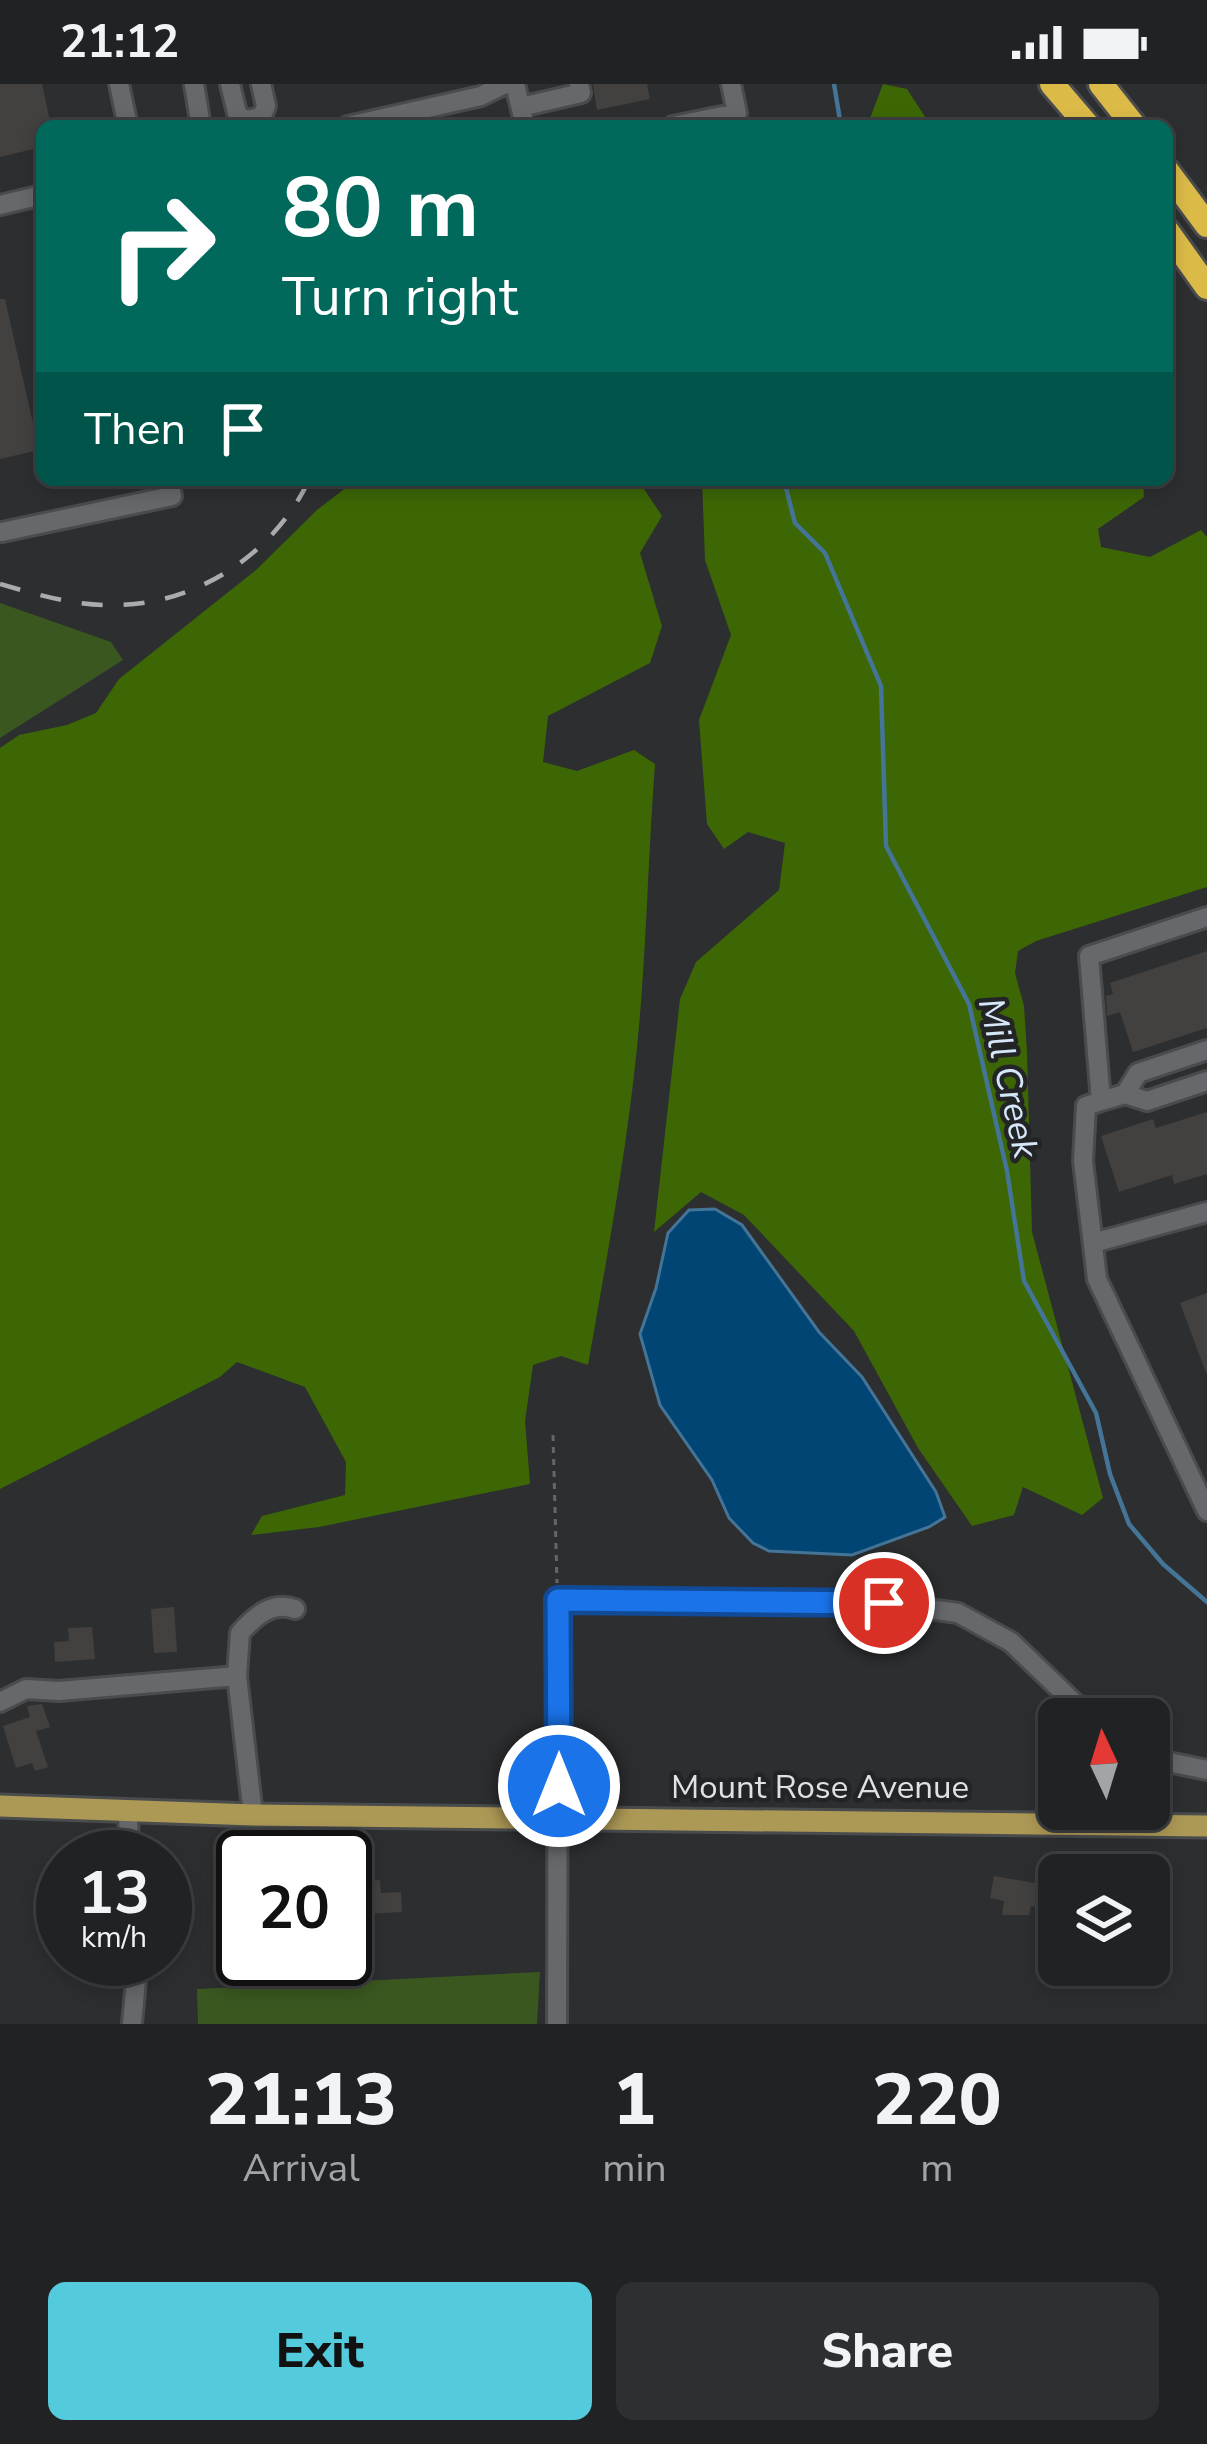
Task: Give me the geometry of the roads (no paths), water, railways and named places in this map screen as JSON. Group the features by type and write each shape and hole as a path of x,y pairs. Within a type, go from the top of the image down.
{"highway":[{"path":"1052,84 1083,120"},
{"path":"1101,84 1128,120"},
{"path":"1173,179 1207,225"},
{"path":"1173,239 1207,287"}],"main road":[{"name":"Mount Rose Avenue","path":"0,1806 559,1820 1207,1826"}],"street":[{"path":"118,84 127,120"},
{"path":"194,84 200,120"},
{"path":"230,84 237,113 244,120"},
{"path":"257,120 266,106 261,84"},
{"path":"375,120 481,96 505,84"},
{"path":"515,84 523,117 581,92 579,84"},
{"path":"700,120 737,112 731,84"},
{"path":"0,205 36,196"},
{"path":"2,532 172,496 170,486"},
{"path":"1101,1101 1089,956 1207,917"},
{"path":"1126,1094 1138,1073 1207,1050"},
{"path":"1207,1082 1147,1101 1126,1094 1086,1106 1083,1161 1097,1279 1207,1511"},
{"path":"1093,1243 1207,1212"},
{"path":"557,2024 558,1600 884,1603 958,1613 1011,1642 1068,1698"},
{"path":"253,1814 238,1676 240,1633 272,1608 295,1610"},
{"path":"0,1702 26,1689 59,1691 238,1676"},
{"path":"1170,1762 1207,1770"},
{"path":"128,1810 128,1830"},
{"path":"132,2024 136,1986"}],"water":[{"path":"715,1209 742,1225 819,1332 862,1377 936,1492 945,1517 852,1555 769,1551 753,1543 729,1518 712,1480 660,1405 640,1334 668,1233 689,1210"}],"waterway":[{"name":"Mill Creek","path":"834,84 840,120"},
{"name":"Mill Creek","path":"786,486 795,523 825,553 881,686 886,846 969,1004 1007,1171 1024,1281 1096,1413 1110,1474 1129,1524 1163,1564 1207,1602"}],"railway":[{"path":"0,584 95,605 171,597 227,572 252,553 274,532 306,486"}]}
